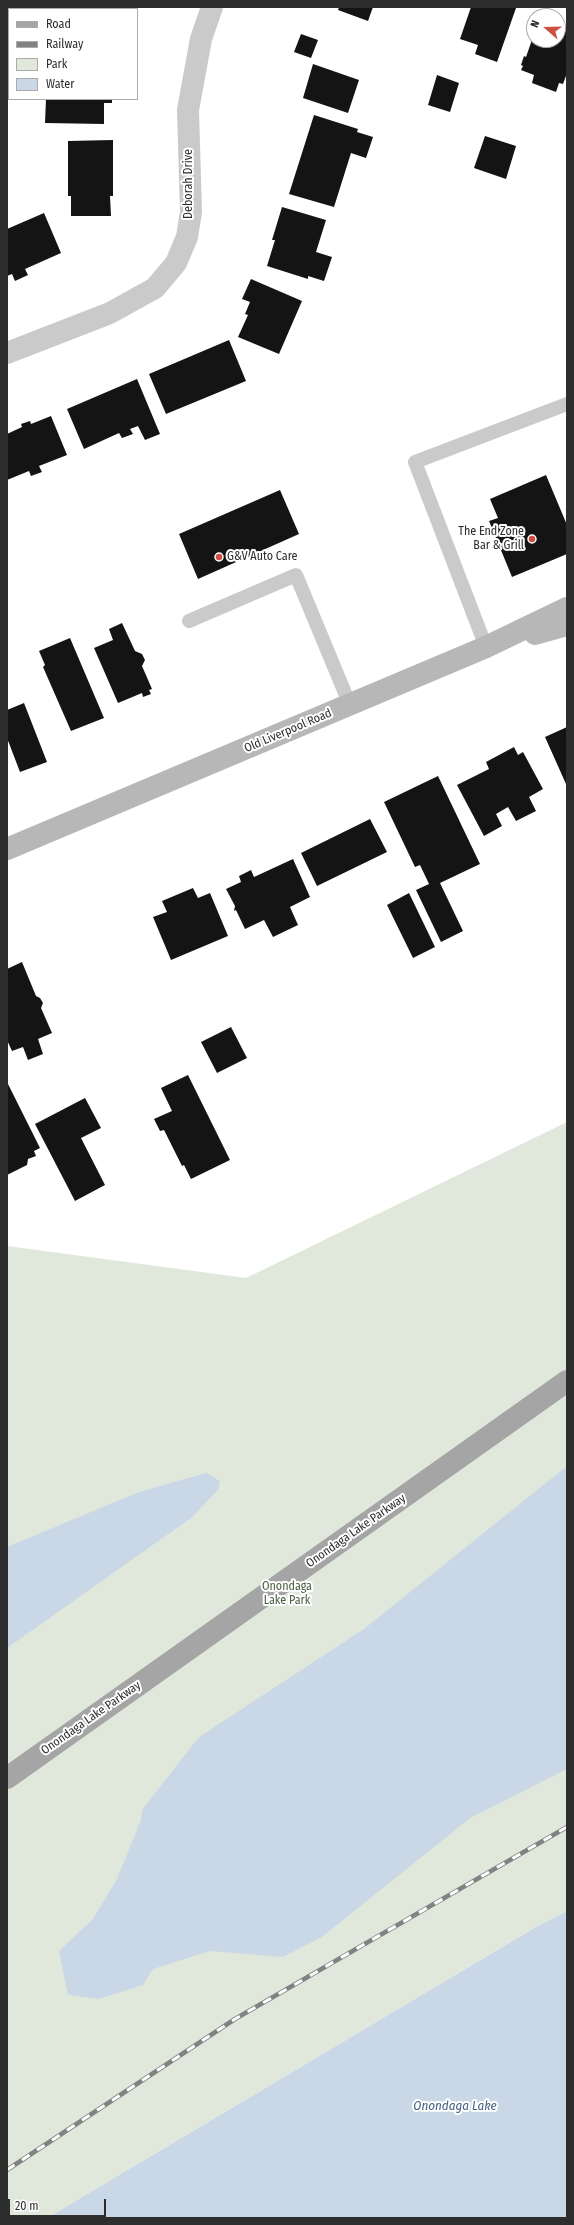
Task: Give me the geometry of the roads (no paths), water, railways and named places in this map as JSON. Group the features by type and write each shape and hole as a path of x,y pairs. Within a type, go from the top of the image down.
{"main road":[{"name":"Old Liverpool Road","path":"7,849 486,647 567,608"},
{"path":"486,647 567,626"},
{"name":"Onondaga Lake Parkway","path":"7,1778 567,1381"}],"street":[{"name":"Deborah Drive","path":"7,353 110,313 155,288 176,263 187,237 191,212 188,110 201,39 212,7"}],"lane":[{"path":"486,647 415,462 567,404"},
{"path":"189,621 296,575 350,705"}],"water":[{"path":"567,1466 567,1769 470,1818 322,1937 283,1957 210,1951 153,1969 143,1985 99,1999 68,1995 59,1951 93,1919 117,1879 141,1820 142,1810 199,1737 364,1629"},
{"path":"206,1473 220,1481 218,1490 191,1518 7,1648 7,1547 139,1492"},
{"name":"Onondaga Lake","path":"567,1911 567,2218 47,2218 536,1927"}],"railway":[{"path":"7,2170 235,2019 567,1827"}],"place":[{"name":"The End Zone Bar & Grill","path":"532,539"},
{"name":"G&V Auto Care","path":"219,557"}],"park label":[{"name":"Onondaga Lake Park","path":"287,1594"}]}
